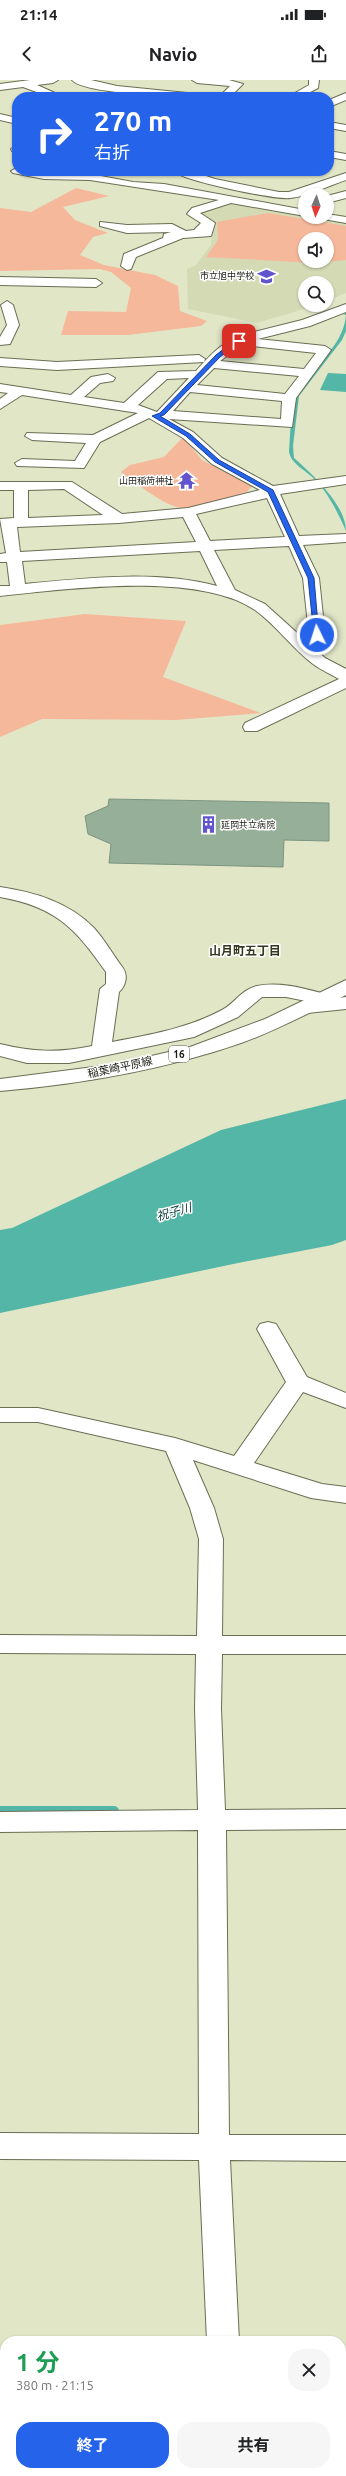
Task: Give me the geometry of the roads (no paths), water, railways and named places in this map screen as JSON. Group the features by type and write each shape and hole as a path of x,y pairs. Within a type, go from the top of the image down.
{"street":[{"path":"0,86 53,80"},
{"path":"77,80 117,89 147,92"},
{"path":"197,80 240,82"},
{"path":"303,92 314,86 314,80"},
{"path":"310,92 321,87 321,80"},
{"path":"229,92 240,82"},
{"path":"24,84 46,92"},
{"path":"334,102 346,96"},
{"path":"0,117 12,120"},
{"path":"334,123 346,118"},
{"path":"334,126 346,128"},
{"path":"334,155 346,157"},
{"path":"4,167 12,169"},
{"path":"44,176 90,177 298,212"},
{"path":"195,176 212,182 279,195 290,194 346,176"},
{"path":"174,190 213,205"},
{"path":"334,198 346,194"},
{"path":"209,223 193,214 196,210 231,200"},
{"path":"334,218 346,220"},
{"path":"126,235 160,237 198,233 202,227 209,223"},
{"path":"206,241 209,223"},
{"path":"104,224 127,229 172,228 183,234"},
{"path":"127,266 128,256 183,234"},
{"path":"0,281 96,283"},
{"path":"0,340 5,341 13,325 7,305"},
{"path":"32,436 95,439 155,414 188,388 204,366 239,341 306,323 346,308"},
{"path":"302,348 320,326"},
{"path":"0,388 129,406 155,414 256,427 287,424 289,398 325,350 239,341"},
{"path":"0,362 57,366 204,366 307,372"},
{"path":"129,406 163,375 204,366"},
{"path":"0,405 21,391 39,376"},
{"path":"74,399 96,380 108,378"},
{"path":"188,388 289,398"},
{"path":"155,414 188,435 217,461 271,491 311,578 314,594 317,635 306,648"},
{"path":"22,463 75,467 79,466 95,439"},
{"path":"10,523 119,519 188,512 256,497 271,491 346,480"},
{"path":"0,486 66,485 119,519"},
{"path":"18,590 7,558 10,523 21,486"},
{"path":"188,512 228,592"},
{"path":"7,558 345,538"},
{"path":"0,591 151,583 195,585 228,592 252,601 319,660 346,676"},
{"path":"251,727 346,682"},
{"path":"0,892 29,897 63,913 88,932 116,972 115,986 110,989 100,1051"},
{"path":"0,1050 27,1057 69,1057 187,1033 231,1013 251,995 259,991 286,992 334,1002"},
{"name":"稲葉崎平原線","path":"0,1085 109,1071 180,1054 244,1035 334,1002"},
{"path":"268,1329 298,1382 346,1401"},
{"path":"240,1466 298,1382"},
{"path":"0,1414 38,1415 176,1446 320,1492 346,1495"},
{"path":"176,1446 202,1508 211,1539 208,1644 212,1820 214,2148 224,2336"},
{"path":"0,1644 346,1645"},
{"path":"0,1822 346,1819"},
{"path":"0,2146 346,2148"}],"water":[{"path":"346,315 346,331 342,340 299,396 293,446 294,458 310,472 334,501 345,521 346,531 322,487 295,463 289,452 292,414 296,394 309,375 333,348 344,327"},
{"path":"328,373 346,374 346,392 320,390"},
{"name":"祝子川","path":"346,1099 346,1240 332,1245 238,1263 0,1313 0,1230 12,1228 221,1130"}],"waterway":[{"path":"0,1811 114,1811"}],"place":[{"name":"市立旭中学校","path":"267,276"},
{"name":"山田稲荷神社","path":"186,481"},
{"name":"延岡共立病院","path":"208,825"}],"district":[{"name":"山月町五丁目","path":"245,951"}]}
